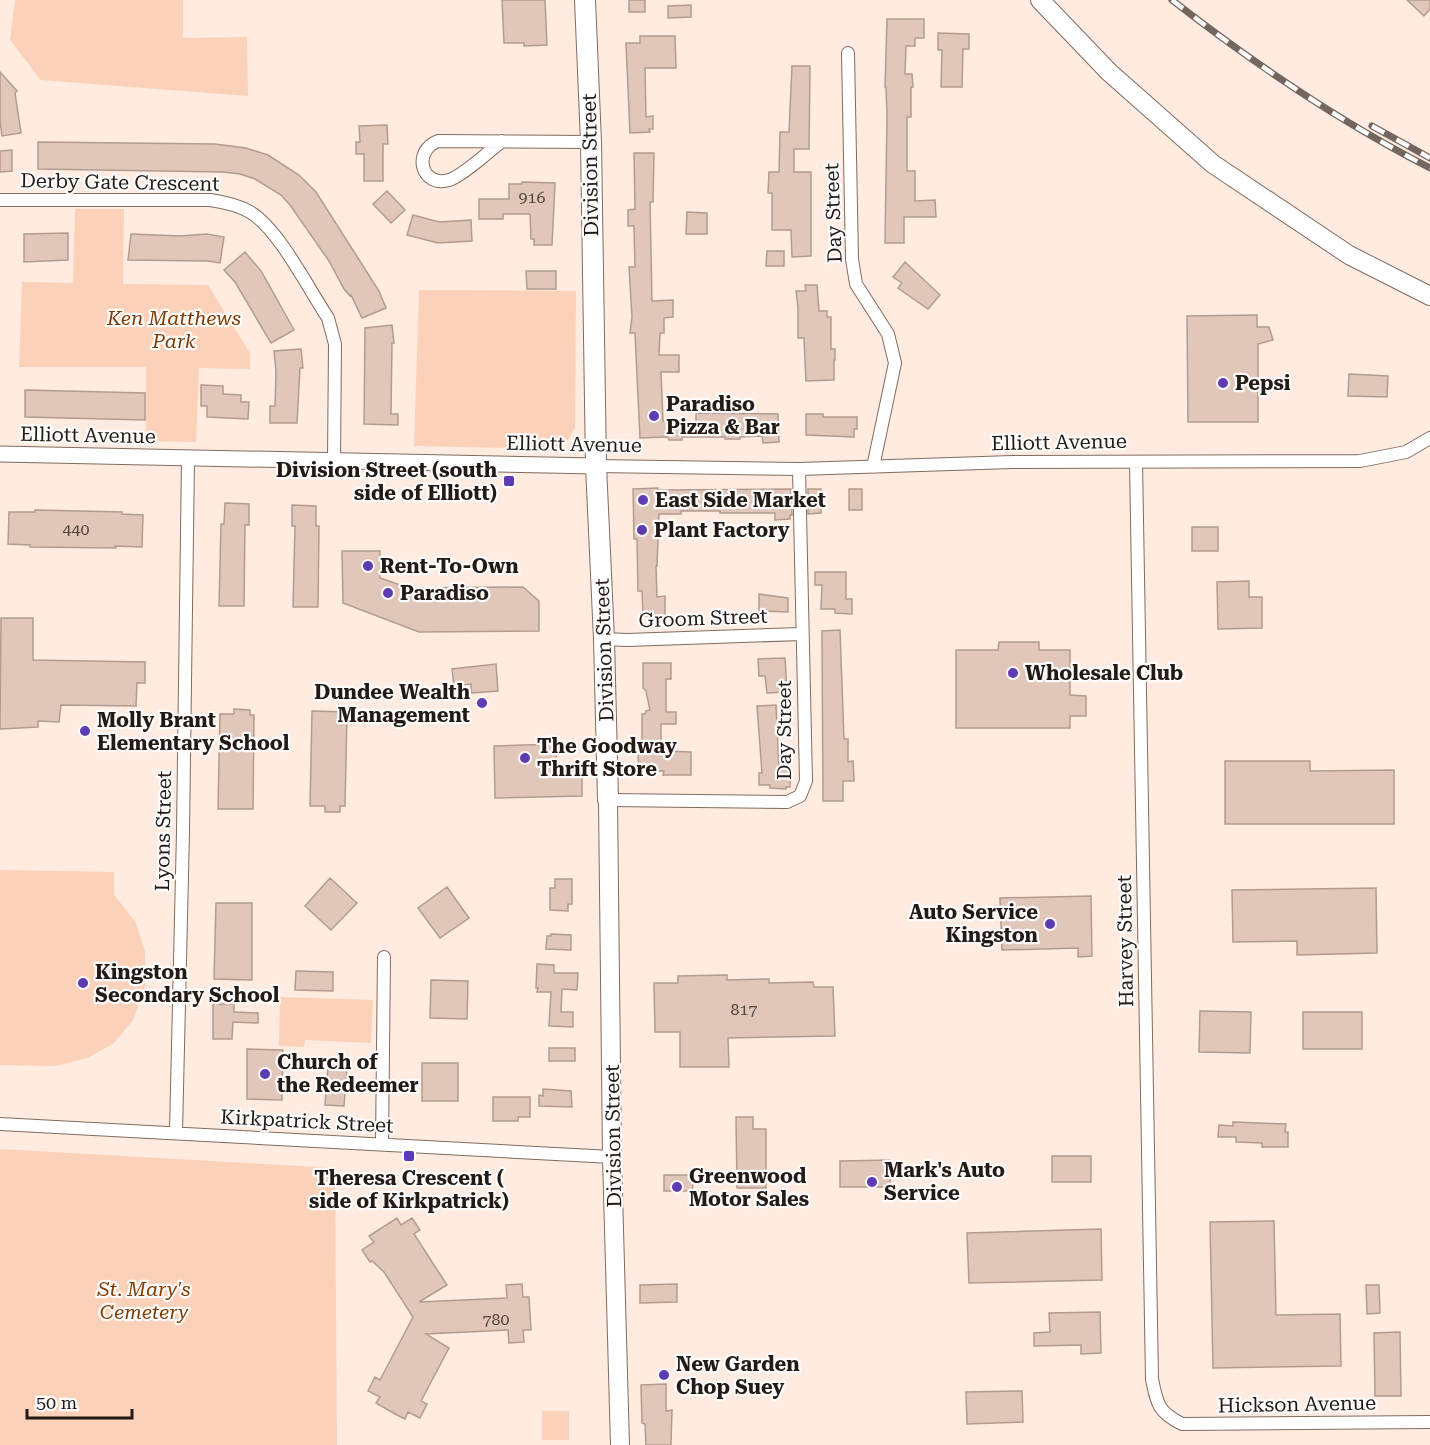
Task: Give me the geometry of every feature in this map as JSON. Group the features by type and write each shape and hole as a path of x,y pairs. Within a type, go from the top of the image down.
{"main road":[{"name":"Division Street","path":"585,0 591,142 596,466 608,800 612,1157 620,1445"},
{"path":"1040,0 1109,72 1213,164 1349,255 1430,296"}],"street":[{"name":"Day Street","path":"848,53 852,259 856,284 888,334 895,363 873,467"},
{"path":"502,141 451,180 439,181 430,178 424,171 424,153 430,144 438,141 502,141 591,142"},
{"name":"Derby Gate Crescent","path":"0,200 210,200 233,204 264,222 275,235 328,318 333,331 334,461"},
{"name":"Elliott Avenue","path":"0,454 799,469 1012,462 1360,460 1406,452 1430,438"},
{"name":"Lyons Street","path":"176,1132 188,459"},
{"name":"Harvey Street","path":"1136,462 1152,1379 1156,1399 1166,1416"},
{"name":"Day Street","path":"608,800 787,802 800,796 806,781 799,469"},
{"name":"Groom Street","path":"604,639 802,634"},
{"path":"382,1144 384,957"},
{"name":"Kirkpatrick Street","path":"0,1124 612,1157"},
{"name":"Hickson Avenue","path":"1166,1416 1182,1424 1202,1425 1430,1422"}],"green space":[{"path":"15,0 183,0 183,38 247,37 248,96 41,80 10,40"},
{"name":"Ken Matthews Park","path":"75,209 124,209 123,284 208,285 250,353 250,369 199,368 196,442 146,441 146,367 19,367 22,282 73,283"},
{"path":"419,290 576,291 575,428 568,440 558,449 414,446"},
{"name":"Kingston Secondary School","path":"0,870 114,872 114,895 135,921 145,951 145,988 133,1020 113,1044 87,1058 56,1066 0,1065"},
{"path":"280,997 373,1000 371,1043 305,1040 304,1047 279,1046"},
{"name":"St. Mary's Cemetery","path":"0,1149 335,1168 337,1445 0,1445"},
{"path":"542,1411 569,1411 569,1440 542,1440"}],"building":[{"path":"502,0 545,0 547,45 524,46 524,43 504,43"},
{"path":"629,0 645,0 645,12 629,12"},
{"path":"1407,0 1430,0 1430,9 1424,16"},
{"path":"691,5 691,17 668,18 668,6"},
{"path":"887,19 924,19 924,38 915,38 915,46 906,46 905,74 912,74 913,87 911,87 911,117 907,117 907,171 915,171 915,201 935,200 936,217 904,217 904,243 885,243"},
{"path":"938,33 969,34 969,49 963,49 962,87 941,87 942,50 938,50"},
{"path":"640,36 675,36 676,68 645,68 646,117 653,116 653,129 649,129 650,132 630,133 626,43 640,43"},
{"path":"792,66 810,66 809,149 794,149 794,172 811,172 811,256 792,257 791,230 772,230 772,193 768,193 769,172 779,172 780,132 789,132"},
{"path":"0,72 17,91 15,93 21,133 2,136"},
{"path":"387,125 388,144 383,144 383,181 364,181 364,154 356,154 356,142 360,142 359,126"},
{"path":"38,142 215,144 246,148 268,155 299,175 316,192 379,291 386,308 362,318 351,295 344,289 329,261 290,205 281,195 255,179 223,172 38,169"},
{"path":"12,150 12,171 0,172 0,151"},
{"path":"634,153 654,153 653,202 650,202 652,301 673,300 673,317 664,318 664,333 660,333 659,355 679,355 679,372 661,372 663,421 696,422 696,413 778,414 779,442 763,443 762,436 740,437 740,439 682,437 682,440 669,440 668,437 640,438 635,333 630,333 632,317 629,267 635,267 634,226 628,226 628,210 635,209"},
{"path":"522,182 555,183 552,245 534,245 534,239 531,239 530,214 503,214 503,219 479,219 479,199 509,199 509,184 522,184"},
{"path":"387,191 405,210 391,223 373,204"},
{"path":"687,212 707,213 707,234 686,234"},
{"path":"413,215 439,222 471,220 472,241 438,243 407,235"},
{"path":"68,233 68,260 24,262 24,234"},
{"path":"131,234 180,236 207,234 224,237 220,263 128,260"},
{"path":"767,251 784,251 784,266 766,266"},
{"path":"245,252 261,271 294,330 271,343 235,282 224,270"},
{"path":"905,262 940,295 928,309 898,288 902,283 893,277"},
{"path":"526,271 556,271 556,289 527,289"},
{"path":"805,285 817,285 819,311 827,311 827,317 831,317 831,349 835,349 834,380 806,381 804,338 798,338 796,291 806,291"},
{"name":"Pepsi","path":"1257,315 1257,327 1269,327 1273,340 1258,344 1258,422 1188,422 1187,316"},
{"path":"392,325 394,343 392,343 391,414 398,414 398,425 364,424 365,328"},
{"path":"301,349 303,368 300,368 297,423 270,423 270,406 275,406 274,351"},
{"path":"1349,374 1388,376 1387,397 1348,396"},
{"path":"201,385 223,386 223,394 241,395 241,402 249,402 248,419 207,417 207,406 201,406"},
{"path":"25,390 145,393 145,420 25,417"},
{"path":"806,414 823,414 823,417 857,417 854,437 806,435"},
{"path":"658,488 658,490 791,489 792,515 790,519 775,520 775,513 681,511 681,514 659,514 657,597 665,596 665,615 643,616 642,591 638,591 633,489"},
{"path":"808,489 821,489 821,513 808,514"},
{"path":"849,489 862,489 862,510 849,510"},
{"path":"225,503 249,504 249,525 245,525 244,606 219,606 221,524 224,524"},
{"path":"292,505 316,506 316,526 319,526 318,607 293,607 295,526 292,526"},
{"path":"35,510 122,512 122,514 143,515 142,547 30,547 30,545 8,544 9,512 35,512"},
{"path":"1192,527 1218,527 1218,551 1192,551"},
{"path":"342,551 380,551 380,578 409,588 523,587 539,601 539,631 419,632 343,603"},
{"path":"815,572 846,572 846,599 852,599 852,614 835,613 835,609 821,609 822,585 815,585"},
{"path":"1249,581 1249,597 1262,597 1262,628 1218,629 1217,582"},
{"path":"759,594 788,598 788,612 759,611"},
{"name":"Molly Brant Elementary School","path":"1,618 33,618 33,660 145,662 145,683 137,683 136,706 61,705 59,722 38,721 38,727 0,729"},
{"path":"840,630 844,739 848,739 848,762 853,761 854,781 843,781 843,801 823,801 822,631"},
{"name":"Wholesale Club","path":"999,642 1039,642 1039,650 1070,650 1070,695 1086,696 1086,716 1070,716 1070,728 956,728 956,650 998,650"},
{"path":"785,658 787,692 767,693 765,676 759,676 758,659"},
{"path":"643,663 671,663 671,679 666,679 666,712 676,712 676,724 661,724 661,751 691,752 691,775 663,775 664,771 639,771 638,753 642,753 642,714 650,710 646,691 643,688"},
{"path":"496,664 498,691 471,693 471,684 454,686 452,669"},
{"path":"776,705 779,769 790,769 790,787 786,789 759,785 759,773 762,773 757,706"},
{"path":"234,709 250,710 250,715 254,715 253,809 218,809 220,714 234,714"},
{"path":"312,711 347,712 345,806 340,806 340,812 325,812 325,806 310,806"},
{"name":"The Goodway Thrift Store","path":"556,744 557,772 582,771 582,796 495,798 494,746"},
{"path":"1225,761 1310,761 1310,771 1394,770 1394,824 1225,824"},
{"path":"330,878 357,903 331,930 305,906"},
{"path":"555,879 572,879 572,904 568,904 568,911 550,910 550,888 555,888"},
{"path":"447,887 469,918 440,938 418,908"},
{"path":"1376,888 1377,953 1297,955 1297,941 1233,942 1232,890"},
{"path":"1091,896 1092,956 1078,957 1078,948 1002,950 1000,898"},
{"path":"216,903 252,903 252,980 214,979"},
{"path":"551,934 571,935 571,950 546,949 547,936"},
{"path":"537,964 554,965 554,973 578,973 577,990 562,989 561,1012 573,1012 573,1027 549,1026 551,992 537,992"},
{"path":"296,971 333,972 333,991 295,990"},
{"path":"727,975 727,980 769,979 769,983 813,982 814,987 833,987 835,1036 728,1038 729,1067 680,1067 680,1032 655,1032 654,983 678,983 678,976"},
{"path":"431,980 468,981 467,1019 430,1018"},
{"path":"213,1004 234,1004 234,1012 258,1013 258,1023 233,1022 232,1039 213,1039"},
{"path":"1200,1011 1251,1012 1250,1053 1199,1052"},
{"path":"1303,1012 1362,1012 1362,1049 1303,1049"},
{"path":"549,1048 575,1048 575,1061 549,1061"},
{"name":"Church of the Redeemer","path":"247,1049 283,1050 282,1100 247,1099"},
{"path":"422,1063 458,1063 458,1101 422,1101"},
{"path":"328,1066 347,1068 344,1106 325,1105"},
{"path":"543,1089 571,1091 572,1107 539,1106 539,1095 543,1096"},
{"path":"493,1097 530,1097 530,1117 518,1117 518,1121 493,1121"},
{"path":"736,1117 753,1117 753,1129 766,1129 766,1188 737,1188"},
{"path":"1233,1122 1286,1124 1288,1147 1262,1147 1262,1143 1236,1142 1236,1137 1218,1137 1219,1125 1233,1126"},
{"path":"1052,1156 1091,1156 1091,1182 1052,1182"},
{"path":"890,1160 890,1187 840,1187 840,1161"},
{"path":"664,1175 692,1175 693,1191 664,1191"},
{"path":"397,1218 401,1225 412,1218 420,1230 414,1234 447,1285 419,1302 507,1298 506,1285 522,1284 523,1297 529,1297 531,1330 523,1330 524,1342 509,1343 508,1330 426,1334 449,1348 421,1401 427,1404 420,1418 408,1412 405,1419 397,1415 376,1403 380,1397 368,1391 375,1377 380,1380 413,1317 384,1272 372,1261 370,1262 362,1250 374,1242 369,1236"},
{"path":"1274,1221 1276,1315 1340,1314 1341,1366 1213,1368 1210,1222"},
{"path":"1101,1229 1102,1280 969,1283 967,1233"},
{"path":"677,1284 677,1302 640,1303 640,1285"},
{"path":"1366,1285 1379,1285 1380,1313 1367,1314"},
{"path":"1100,1312 1101,1353 1081,1354 1081,1345 1034,1346 1034,1333 1050,1332 1049,1313"},
{"path":"1400,1332 1401,1396 1375,1396 1374,1333"},
{"path":"666,1384 666,1411 672,1410 671,1445 646,1445 645,1424 642,1423 641,1385"},
{"path":"1022,1391 1023,1422 967,1424 966,1392"}],"railway":[{"path":"1172,0 1297,90 1363,131 1430,168"},
{"path":"1372,126 1430,158"}],"place":[{"name":"Pepsi","path":"1223,383"},
{"name":"Paradiso Pizza & Bar","path":"654,416"},
{"name":"Division Street (south side of Elliott)","path":"509,481"},
{"name":"East Side Market","path":"643,500"},
{"name":"Plant Factory","path":"642,530"},
{"name":"Rent-To-Own","path":"368,566"},
{"name":"Paradiso","path":"388,593"},
{"name":"Wholesale Club","path":"1013,673"},
{"name":"Dundee Wealth Management","path":"482,703"},
{"name":"Molly Brant Elementary School","path":"85,731"},
{"name":"The Goodway Thrift Store","path":"525,758"},
{"name":"Auto Service Kingston","path":"1050,924"},
{"name":"Kingston Secondary School","path":"83,983"},
{"name":"Church of the Redeemer","path":"265,1074"},
{"name":"Theresa Crescent ( side of Kirkpatrick)","path":"409,1156"},
{"name":"Mark's Auto Service","path":"872,1182"},
{"name":"Greenwood Motor Sales","path":"677,1187"},
{"name":"New Garden Chop Suey","path":"664,1375"}]}
